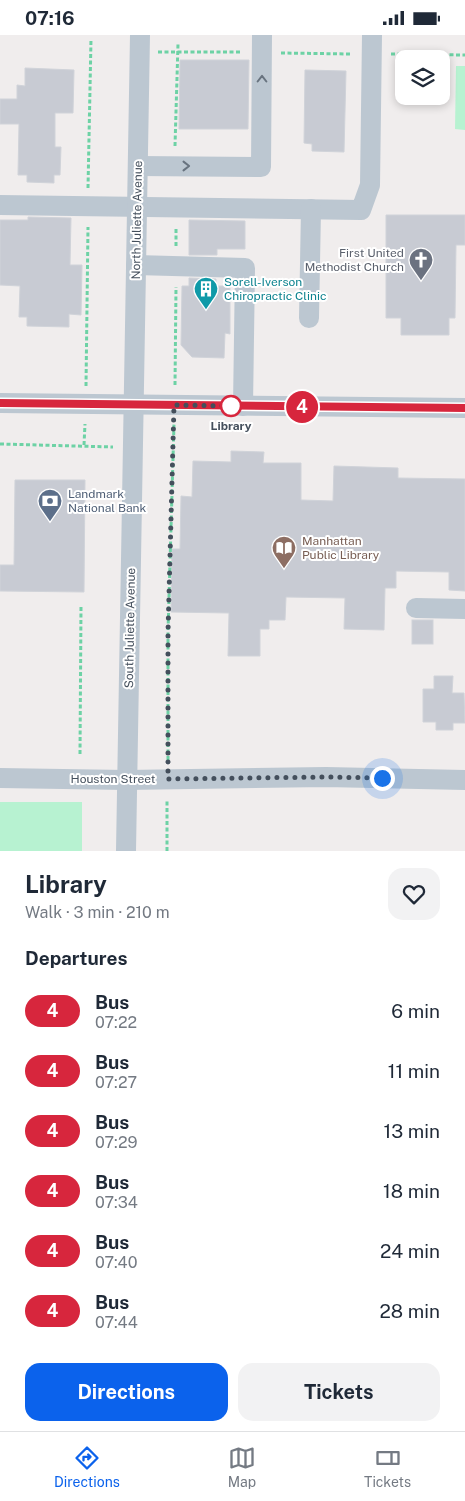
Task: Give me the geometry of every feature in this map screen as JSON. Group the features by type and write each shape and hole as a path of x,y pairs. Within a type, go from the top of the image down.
{"street":[{"name":"North Juliette Avenue","path":"134,405 140,35"},
{"path":"138,166 261,167 262,44"},
{"path":"0,205 361,211 370,185 372,45"},
{"path":"310,209 310,318"},
{"path":"136,265 245,267 243,406"},
{"path":"0,403 465,408"},
{"name":"South Juliette Avenue","path":"126,851 134,405"},
{"path":"416,608 465,609"},
{"name":"Houston Street","path":"0,778 168,779 326,777 465,780"}],"path":[{"path":"84,445 91,39"},
{"path":"156,51 262,44 372,45 465,55"},
{"path":"167,851 168,632 176,359"},
{"path":"0,445 84,445 134,448"},
{"path":"80,754 81,606"}],"green space":[{"path":"456,66 465,66 465,130 455,129"},
{"path":"0,802 82,802 82,851 0,851"}],"building":[{"path":"180,60 249,60 248,129 179,129"},
{"path":"25,68 74,70 73,113 55,113 55,147 61,147 60,175 54,175 54,183 27,182 27,175 18,175 19,124 0,124 0,99 17,99 17,85 25,86"},
{"path":"305,70 346,71 344,152 312,151 312,144 304,143"},
{"name":"First United Methodist Church","path":"386,215 465,215 465,245 456,245 455,318 449,318 449,335 401,335 401,318 386,318"},
{"path":"28,217 71,218 70,265 82,265 81,315 69,314 69,327 27,326 27,317 19,317 20,286 0,285 0,220 28,220"},
{"path":"189,220 245,221 245,249 217,249 217,255 189,255"},
{"name":"Sorell-Iverson Chiropractic Clinic","path":"189,278 216,279 216,286 230,286 230,334 225,333 224,358 192,357 181,345 182,286 189,286"},
{"name":"Manhattan Public Library","path":"231,451 264,452 263,463 301,463 301,500 333,501 334,466 398,468 398,478 465,479 465,591 449,590 449,572 396,571 396,588 385,588 384,630 344,629 345,598 286,597 285,620 269,620 269,629 260,629 260,656 228,656 229,613 171,612 172,549 180,549 181,496 192,497 193,461 231,462"},
{"name":"Landmark National Bank","path":"15,480 85,480 84,592 0,591 0,565 14,565"},
{"path":"412,620 433,620 433,644 412,644"},
{"path":"434,676 453,676 452,693 464,693 465,723 453,723 453,730 436,730 436,722 423,722 423,689 434,689"}],"bus line":[{"name":"4","path":"0,403 465,408"}],"place":[{"name":"First United Methodist Church","path":"421,281"},
{"name":"Sorell-Iverson Chiropractic Clinic","path":"206,310"},
{"name":"Library","path":"231,406"},
{"name":"Landmark National Bank","path":"50,522"},
{"name":"Manhattan Public Library","path":"284,569"}],"route":[{"path":"231,406 174,405 168,632 168,779 382,778"}]}
